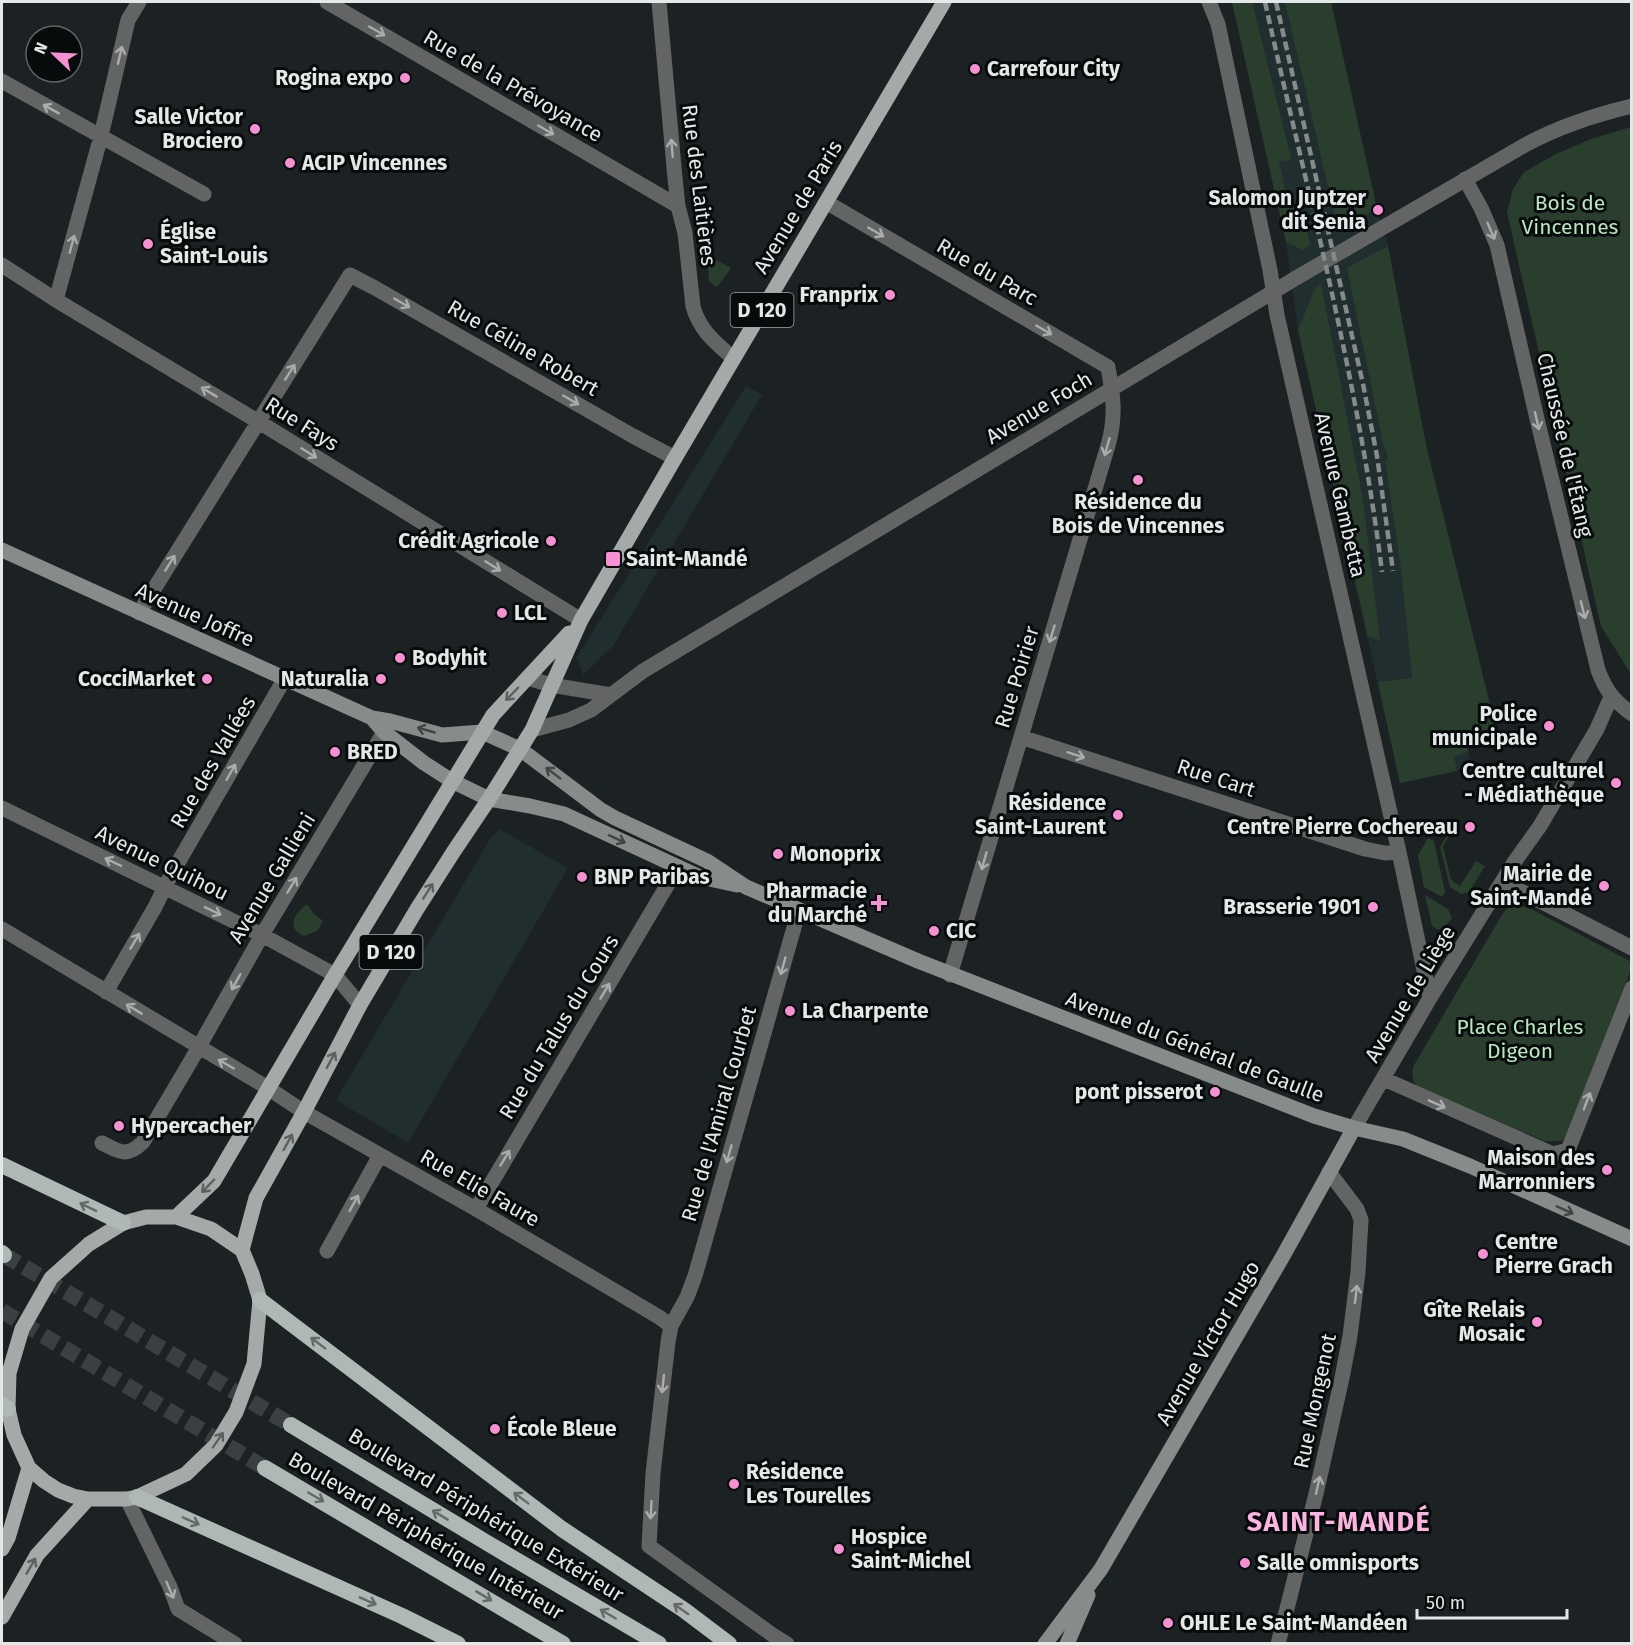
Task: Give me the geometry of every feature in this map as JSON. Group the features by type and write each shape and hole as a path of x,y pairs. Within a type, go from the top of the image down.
{"highway":[{"path":"2,1165 123,1223"},
{"path":"260,1300 562,1529 684,1610 729,1644"},
{"name":"Boulevard Périphérique Extérieur","path":"291,1425 659,1644"},
{"name":"Boulevard Périphérique Intérieur","path":"265,1468 563,1644"},
{"path":"132,1498 402,1616 458,1644"}],"main road":[{"name":"Avenue de Paris","path":"489,799 532,730 580,620 944,2"},
{"name":"Avenue Joffre","path":"2,550 372,718"},
{"name":"Avenue de Paris","path":"452,781 493,715 580,620"},
{"path":"372,718 442,735 482,732"},
{"name":"Avenue du Général de Gaulle","path":"372,718 384,732 424,763 452,781 489,799 564,814 700,877 747,887"},
{"name":"Avenue du Général de Gaulle","path":"482,732 520,749 615,819 707,861 747,887 799,910 950,975 1233,1086 1314,1116 1403,1139 1470,1166 1632,1239"},
{"name":"D 120","path":"176,1217 214,1181 452,781"},
{"name":"D 120","path":"242,1250 256,1198 360,1005 423,900 489,799"},
{"name":"Avenue Victor Hugo","path":"1095,1578 1283,1257 1354,1128"},
{"path":"176,1217 211,1229 242,1250 260,1300 254,1364 236,1412 216,1445 186,1474 132,1498 88,1499 58,1490 29,1468 14,1435 5,1407 9,1373 21,1329 51,1278 89,1244 123,1223 146,1218 176,1217"},
{"path":"2,1549 8,1538 29,1468"},
{"path":"2,1617 37,1555 88,1499"},
{"path":"1045,1644 1095,1578"},
{"path":"1067,1644 1095,1578"}],"street":[{"path":"56,300 101,136 128,20 139,2"},
{"name":"Rue de la Prévoyance","path":"327,2 678,206"},
{"name":"Rue des Laitières","path":"658,2 678,206 696,317 712,340 733,358"},
{"name":"Avenue Gambetta","path":"1209,2 1218,24 1277,315 1430,998"},
{"path":"2,81 204,194"},
{"name":"Avenue Foch","path":"532,730 569,720 591,710 643,671 1296,278 1465,179 1547,133 1632,106"},
{"name":"Chaussée de l'Étang","path":"1465,179 1497,245 1598,670 1611,697 1632,714"},
{"name":"Rue du Parc","path":"826,202 1108,367 1112,389"},
{"name":"Rue Fays","path":"2,265 580,620"},
{"name":"Rue Céline Robert","path":"259,422 350,275 675,458"},
{"name":"Rue Poirier","path":"950,975 1109,442 1114,421 1112,389"},
{"path":"139,613 259,422"},
{"name":"Rue des Vallées","path":"106,992 285,678"},
{"path":"528,678 551,685 610,695"},
{"name":"Avenue de Liège","path":"1354,1128 1430,998 1540,826 1597,729 1611,697"},
{"name":"Avenue Gallieni","path":"102,1143 120,1152 135,1150 143,1142 262,935 384,732"},
{"name":"Rue Cart","path":"1021,737 1365,849 1385,853 1399,852"},
{"name":"Avenue Quihou","path":"2,808 262,935 335,975"},
{"name":"Rue du Talus du Cours","path":"476,1209 678,867"},
{"path":"1503,882 1632,948"},
{"name":"Rue de l'Amiral Courbet","path":"671,1326 687,1297 694,1276 799,910"},
{"name":"Rue Elie Faure","path":"2,929 304,1112 476,1209 671,1326"},
{"path":"335,975 360,1005"},
{"path":"1384,1079 1553,1154 1568,1150 1632,988"},
{"path":"327,1251 380,1155"},
{"name":"Rue Mongenot","path":"1278,1644 1316,1494 1342,1378 1358,1272 1361,1220 1357,1209 1329,1172"},
{"path":"671,1326 653,1473 649,1546 788,1644"},
{"path":"132,1498 178,1609 235,1644"}],"shaded area":[{"path":"1232,2 1331,2 1377,209 1388,246 1426,445 1498,737 1467,744 1471,767 1400,783 1298,330 1286,242"},
{"path":"746,386 762,395 613,646 583,675 577,657"},
{"path":"499,829 568,868 408,1143 336,1100 492,836"}],"green space":[{"path":"1232,2 1252,2 1290,154 1291,160 1279,162 1289,208 1302,205 1310,245 1303,250 1286,242"},
{"path":"1285,2 1331,2 1377,209 1338,229"},
{"name":"Bois de Vincennes","path":"1632,127 1631,674 1601,626 1507,212 1513,189 1524,172 1556,154 1591,139"},
{"path":"1388,246 1426,445 1498,737 1467,744 1468,752 1454,756 1457,771 1400,783 1378,682 1412,678 1401,569 1385,459 1388,459 1347,268"},
{"path":"709,256 731,268 718,286 714,286 709,281 707,258"},
{"path":"1321,283 1363,500 1380,640 1368,637 1298,330 1315,288"},
{"path":"1452,827 1454,828 1443,846 1451,880 1460,886 1476,861 1485,866 1469,892 1461,894 1450,887 1440,847"},
{"path":"1428,838 1434,841 1445,892 1442,897 1424,887 1418,855"},
{"path":"1425,895 1448,909 1452,918 1443,929 1432,926"},
{"path":"307,904 323,921 317,931 304,936 298,933 293,925 296,916"},
{"name":"Place Charles Digeon","path":"1517,904 1533,910 1631,963 1631,970 1562,1141 1544,1141 1417,1086 1413,1077 1413,1067 1503,913 1509,907"}],"tunnel":[{"path":"4,1255 291,1425"},
{"path":"2,1311 265,1468"}],"railway":[{"path":"1265,2 1346,357 1360,428 1382,572"},
{"path":"1276,2 1363,384 1377,456 1393,571"}],"place":[{"name":"Carrefour City","path":"975,69"},
{"name":"Rogina expo","path":"405,78"},
{"name":"Salle Victor Brociero","path":"255,129"},
{"name":"ACIP Vincennes","path":"290,163"},
{"name":"Salomon Juptzer dit Senia","path":"1378,210"},
{"name":"Église Saint-Louis","path":"148,244"},
{"name":"Franprix","path":"890,295"},
{"name":"Résidence du Bois de Vincennes","path":"1138,480"},
{"name":"Crédit Agricole","path":"551,541"},
{"name":"Saint-Mandé","path":"613,559"},
{"name":"LCL","path":"502,613"},
{"name":"Bodyhit","path":"400,658"},
{"name":"CocciMarket","path":"207,679"},
{"name":"Naturalia","path":"381,679"},
{"name":"Police municipale","path":"1549,726"},
{"name":"BRED","path":"335,752"},
{"name":"Centre culturel - Médiathèque","path":"1616,783"},
{"name":"Résidence Saint-Laurent","path":"1118,815"},
{"name":"Centre Pierre Cochereau","path":"1470,827"},
{"name":"Monoprix","path":"778,854"},
{"name":"BNP Paribas","path":"582,877"},
{"name":"Mairie de Saint-Mandé","path":"1604,886"},
{"name":"Pharmacie du Marché","path":"879,903"},
{"name":"Brasserie 1901","path":"1373,907"},
{"name":"CIC","path":"934,931"},
{"name":"La Charpente","path":"790,1011"},
{"name":"pont pisserot","path":"1215,1092"},
{"name":"Hypercacher","path":"119,1126"},
{"name":"Maison des Marronniers","path":"1607,1170"},
{"name":"Centre Pierre Grach","path":"1483,1254"},
{"name":"Gîte Relais Mosaic","path":"1537,1322"},
{"name":"École Bleue","path":"495,1429"},
{"name":"Résidence Les Tourelles","path":"734,1484"},
{"name":"Hospice Saint-Michel","path":"839,1549"},
{"name":"Salle omnisports","path":"1245,1563"},
{"name":"OHLE Le Saint-Mandéen","path":"1168,1623"}],"district":[{"name":"SAINT-MANDÉ","path":"1339,1522"}]}
